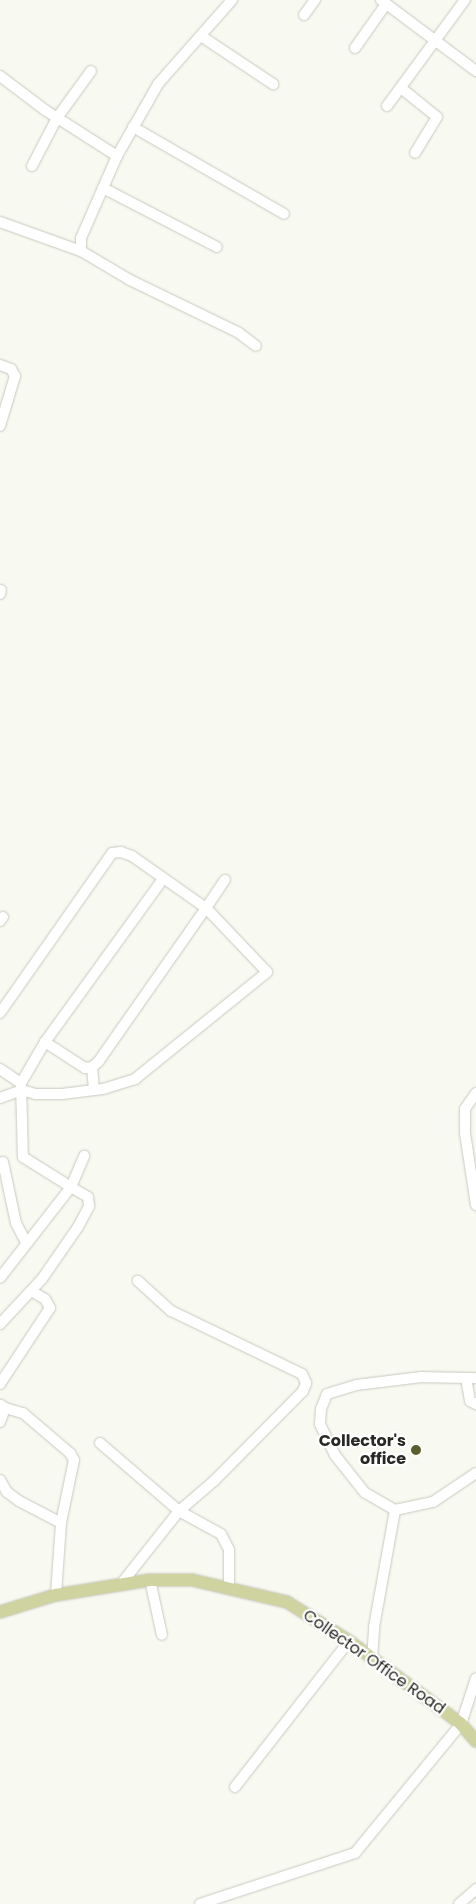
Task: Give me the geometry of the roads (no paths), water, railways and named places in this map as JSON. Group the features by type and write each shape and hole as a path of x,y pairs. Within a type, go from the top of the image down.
{"main road":[{"name":"Collector Office Road","path":"0,1612 56,1595 150,1580 192,1580 229,1586 287,1602 349,1641 461,1724 476,1741"}],"street":[{"path":"81,251 81,238 117,156 158,84 232,0"},
{"path":"304,15 315,0"},
{"path":"387,106 466,0"},
{"path":"354,48 383,2 476,71"},
{"path":"200,36 273,84"},
{"path":"32,166 57,118 91,71"},
{"path":"0,77 57,118 117,156"},
{"path":"401,88 437,117 414,152"},
{"path":"133,126 284,214"},
{"path":"103,188 217,247"},
{"path":"0,222 81,251 130,280 239,333 256,346"},
{"path":"0,365 11,369 15,376 0,426"},
{"path":"0,1013 112,853 121,852 132,856 206,908 268,972 135,1079 94,1090 44,1094 21,1087 0,1069"},
{"path":"23,1157 21,1087 46,1042 163,879"},
{"path":"46,1042 85,1068 92,1067 100,1061 225,880"},
{"path":"92,1067 94,1090"},
{"path":"0,1098 21,1087"},
{"path":"476,1092 465,1109 465,1133 476,1205"},
{"path":"0,1278 26,1241 71,1187 84,1156"},
{"path":"0,1324 31,1291 78,1227 89,1206 88,1197 23,1157 2,1162 16,1223 26,1241"},
{"path":"0,1260 7,1269"},
{"path":"121,1584 179,1511 214,1482 303,1391 306,1383 302,1374 171,1311 138,1281"},
{"path":"0,1384 50,1308 45,1300 31,1291"},
{"path":"476,1404 470,1401 471,1378 377,1381 327,1394 321,1408 320,1424 335,1454 365,1493 395,1510 433,1502 476,1473"},
{"path":"0,1422 2,1406 22,1413 70,1453 74,1460 61,1523 56,1595"},
{"path":"100,1443 179,1511 222,1534 228,1543 229,1586"},
{"path":"0,1480 3,1493 61,1523"},
{"path":"372,1659 374,1627 395,1510"},
{"path":"150,1580 162,1635"},
{"path":"235,1787 349,1641"},
{"path":"200,1904 355,1853 461,1724 476,1678"},
{"path":"459,1904 476,1889"}],"place":[{"name":"Collector's office","path":"416,1450"}]}
